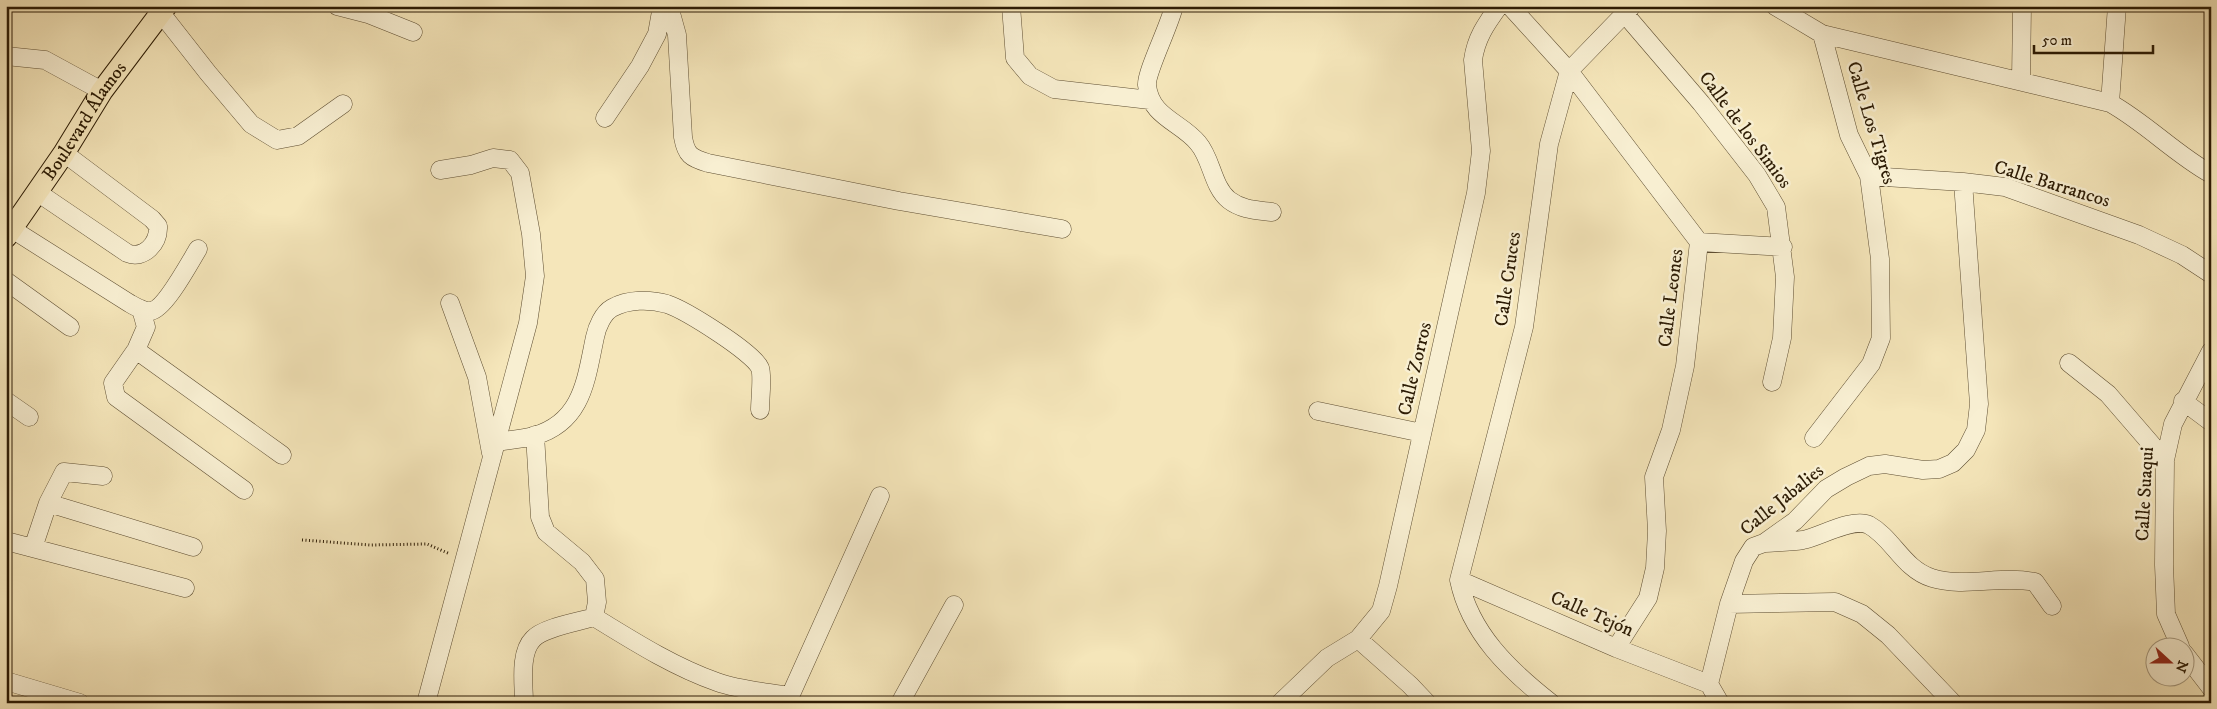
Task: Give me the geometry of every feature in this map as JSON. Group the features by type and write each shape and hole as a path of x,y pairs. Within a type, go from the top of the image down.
{"main road":[{"name":"Boulevard Álamos","path":"9,233 64,153 102,91 163,10"}],"street":[{"path":"337,6 368,14 413,32"},
{"path":"604,118 640,66 656,34 662,6"},
{"path":"669,6 677,35 684,147 692,158 708,163 900,201 1062,229"},
{"path":"1010,6 1015,58 1030,76 1054,89 1150,100"},
{"path":"1174,6 1147,83 1150,100 1159,111 1199,144 1213,176 1228,199 1244,209 1272,212"},
{"name":"Calle Zorros","path":"1280,703 1327,658 1358,639 1380,611 1386,594 1476,193 1481,151 1472,60 1475,45 1481,31 1499,6"},
{"name":"Calle Leones","path":"1510,6 1569,71 1699,242 1685,366 1671,430 1654,477 1657,532 1656,568 1648,598 1616,648"},
{"path":"1775,6 1822,34 1956,67 2021,80 2110,103 2130,114 2194,165 2211,174"},
{"path":"2021,80 2022,6"},
{"path":"2110,103 2117,6"},
{"path":"163,10 208,73 251,124 277,140 298,136 344,104"},
{"name":"Calle Cruces","path":"1459,580 1524,326 1549,144 1569,71 1628,10"},
{"name":"Calle de los Simios","path":"1628,10 1757,175 1776,207 1783,247 1785,277 1782,338 1772,382"},
{"name":"Calle Los Tigres","path":"1814,438 1871,364 1881,338 1880,259 1869,176 1849,135 1822,34"},
{"path":"6,56 46,60 102,91"},
{"path":"36,192 127,253 135,256 145,253 159,234 158,226 152,219 64,153"},
{"path":"426,703 528,323 535,276 531,234 520,173 510,160 493,158 471,165 440,170"},
{"name":"Calle Barrancos","path":"1869,176 1963,182 2005,188 2139,234 2182,255 2211,274"},
{"name":"Calle Jabalies","path":"1709,684 1729,604 1744,561 1753,547 1764,543 1795,521 1826,489 1869,466 1885,464 1923,470 1938,469 1953,463 1966,450 1976,430 1979,404 1963,182"},
{"path":"9,233 141,309 152,311 163,304 198,249"},
{"path":"1699,242 1783,247"},
{"path":"6,281 70,327"},
{"path":"494,449 535,435 559,424 577,406 584,387 598,326 611,308 636,300 667,304 718,332 753,357 760,369 760,410"},
{"path":"450,303 477,377 494,449"},
{"path":"141,309 146,327 136,350 113,383 116,397 244,490"},
{"path":"136,350 282,455"},
{"name":"Calle Suaqui","path":"2176,636 2166,614 2164,565 2165,460 2173,424 2183,401 2211,351"},
{"path":"2069,363 2108,394 2165,460"},
{"path":"6,401 29,417"},
{"path":"2183,401 2211,422"},
{"path":"1318,411 1422,433"},
{"path":"535,435 540,516 546,532 582,562 595,579 597,602 594,617"},
{"path":"33,548 48,503 64,472 103,476"},
{"path":"524,703 525,654 532,639 544,632 594,617 645,648 690,671 719,683 788,699 852,563 880,496"},
{"path":"48,503 193,547"},
{"path":"1764,543 1803,540 1855,523 1868,525 1916,572 1933,579 1952,581 2020,579 2035,582 2052,606"},
{"path":"6,541 185,588"},
{"path":"1459,580 1462,595 1471,618 1492,649 1528,685 1551,703"},
{"name":"Calle Tejón","path":"1459,580 1616,648 1709,684"},
{"path":"1729,604 1835,602 1862,614 1888,636 1953,703"},
{"path":"900,703 954,605"},
{"path":"1358,639 1410,685 1427,703"},
{"path":"2194,666 2211,688"},
{"path":"6,681 80,703"},
{"path":"1709,684 1720,703"}],"path":[{"path":"302,540 370,545 426,544 464,560"}]}
